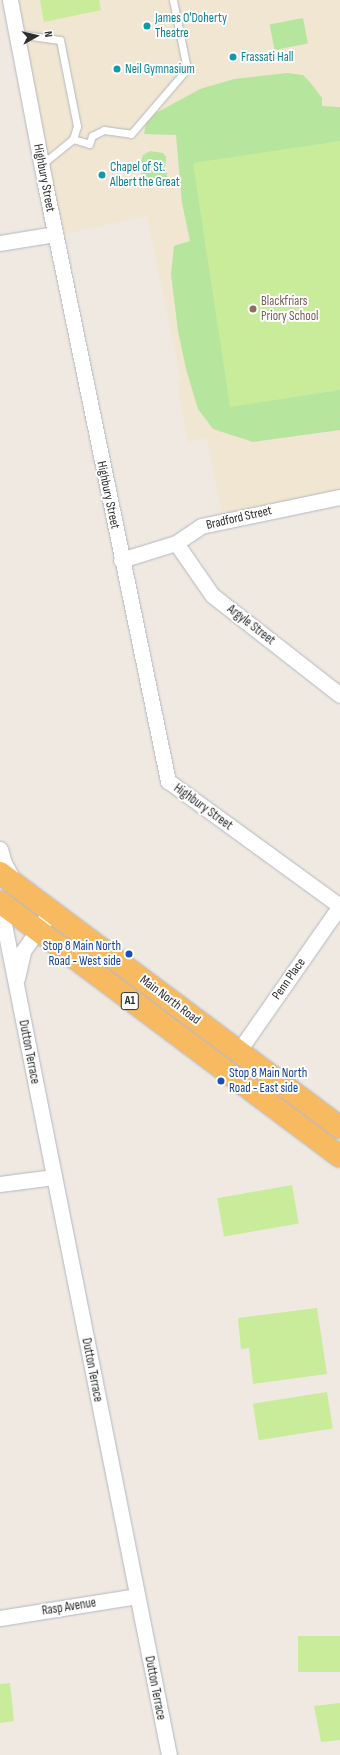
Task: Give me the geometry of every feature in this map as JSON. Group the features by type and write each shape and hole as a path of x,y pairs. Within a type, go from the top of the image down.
{"highway":[{"name":"Main North Road","path":"8,878 340,1127"},
{"name":"Main North Road","path":"0,903 223,1071 340,1156"},
{"path":"223,1071 238,1052"}],"street":[{"name":"Highbury Street","path":"10,0 41,165 121,560 168,781 340,906"},
{"path":"0,243 55,234"},
{"name":"Bradford Street","path":"121,560 176,542 201,526 340,497"},
{"name":"Argyle Street","path":"176,542 212,595 340,695"},
{"path":"0,849 8,878"},
{"name":"Dutton Terrace","path":"0,903 169,1755"},
{"name":"Penn Place","path":"238,1052 340,906"},
{"name":"Dutton Terrace","path":"16,985 23,951 51,911"},
{"path":"0,1184 54,1177"},
{"name":"Rasp Avenue","path":"0,1618 137,1596"}],"lane":[{"path":"73,140 89,144 92,136 104,130 131,134 187,69 173,0"},
{"path":"17,34 60,40 77,126 73,140 41,165"}],"shaded area":[{"name":"Blackfriars Priory School","path":"11,0 340,0 340,497 223,520 207,438 188,442 177,382 181,381 147,216 55,236"}],"green space":[{"path":"40,0 99,0 101,10 44,22"},
{"path":"303,18 308,44 275,50 270,24"},
{"path":"287,73 303,75 322,98 322,106 340,107 340,430 253,442 213,429 198,409 186,369 178,331 171,274 174,246 190,241 182,203 176,135 144,134 146,123 156,113 200,89 234,79"},
{"path":"340,141 340,390 230,407 193,163"},
{"path":"150,151 163,153 166,157 165,168 169,182 149,186 144,184 140,166 143,155"},
{"path":"292,1185 299,1223 224,1237 217,1198"},
{"path":"317,1308 327,1374 253,1384 249,1348 241,1349 238,1318"},
{"path":"327,1392 333,1429 259,1440 253,1404"},
{"path":"298,1636 340,1636 340,1672 298,1672"},
{"path":"10,1683 14,1721 0,1723 0,1684"},
{"path":"340,1703 340,1740 321,1742 314,1706"}],"place":[{"name":"James O'Doherty Theatre","path":"147,26"},
{"name":"Frassati Hall","path":"233,57"},
{"name":"Neil Gymnasium","path":"117,69"},
{"name":"Chapel of St. Albert the Great","path":"102,175"},
{"name":"Blackfriars Priory School","path":"253,309"},
{"name":"Stop 8 Main North Road - West side","path":"129,954"},
{"name":"Stop 8 Main North Road - East side","path":"221,1081"}]}
